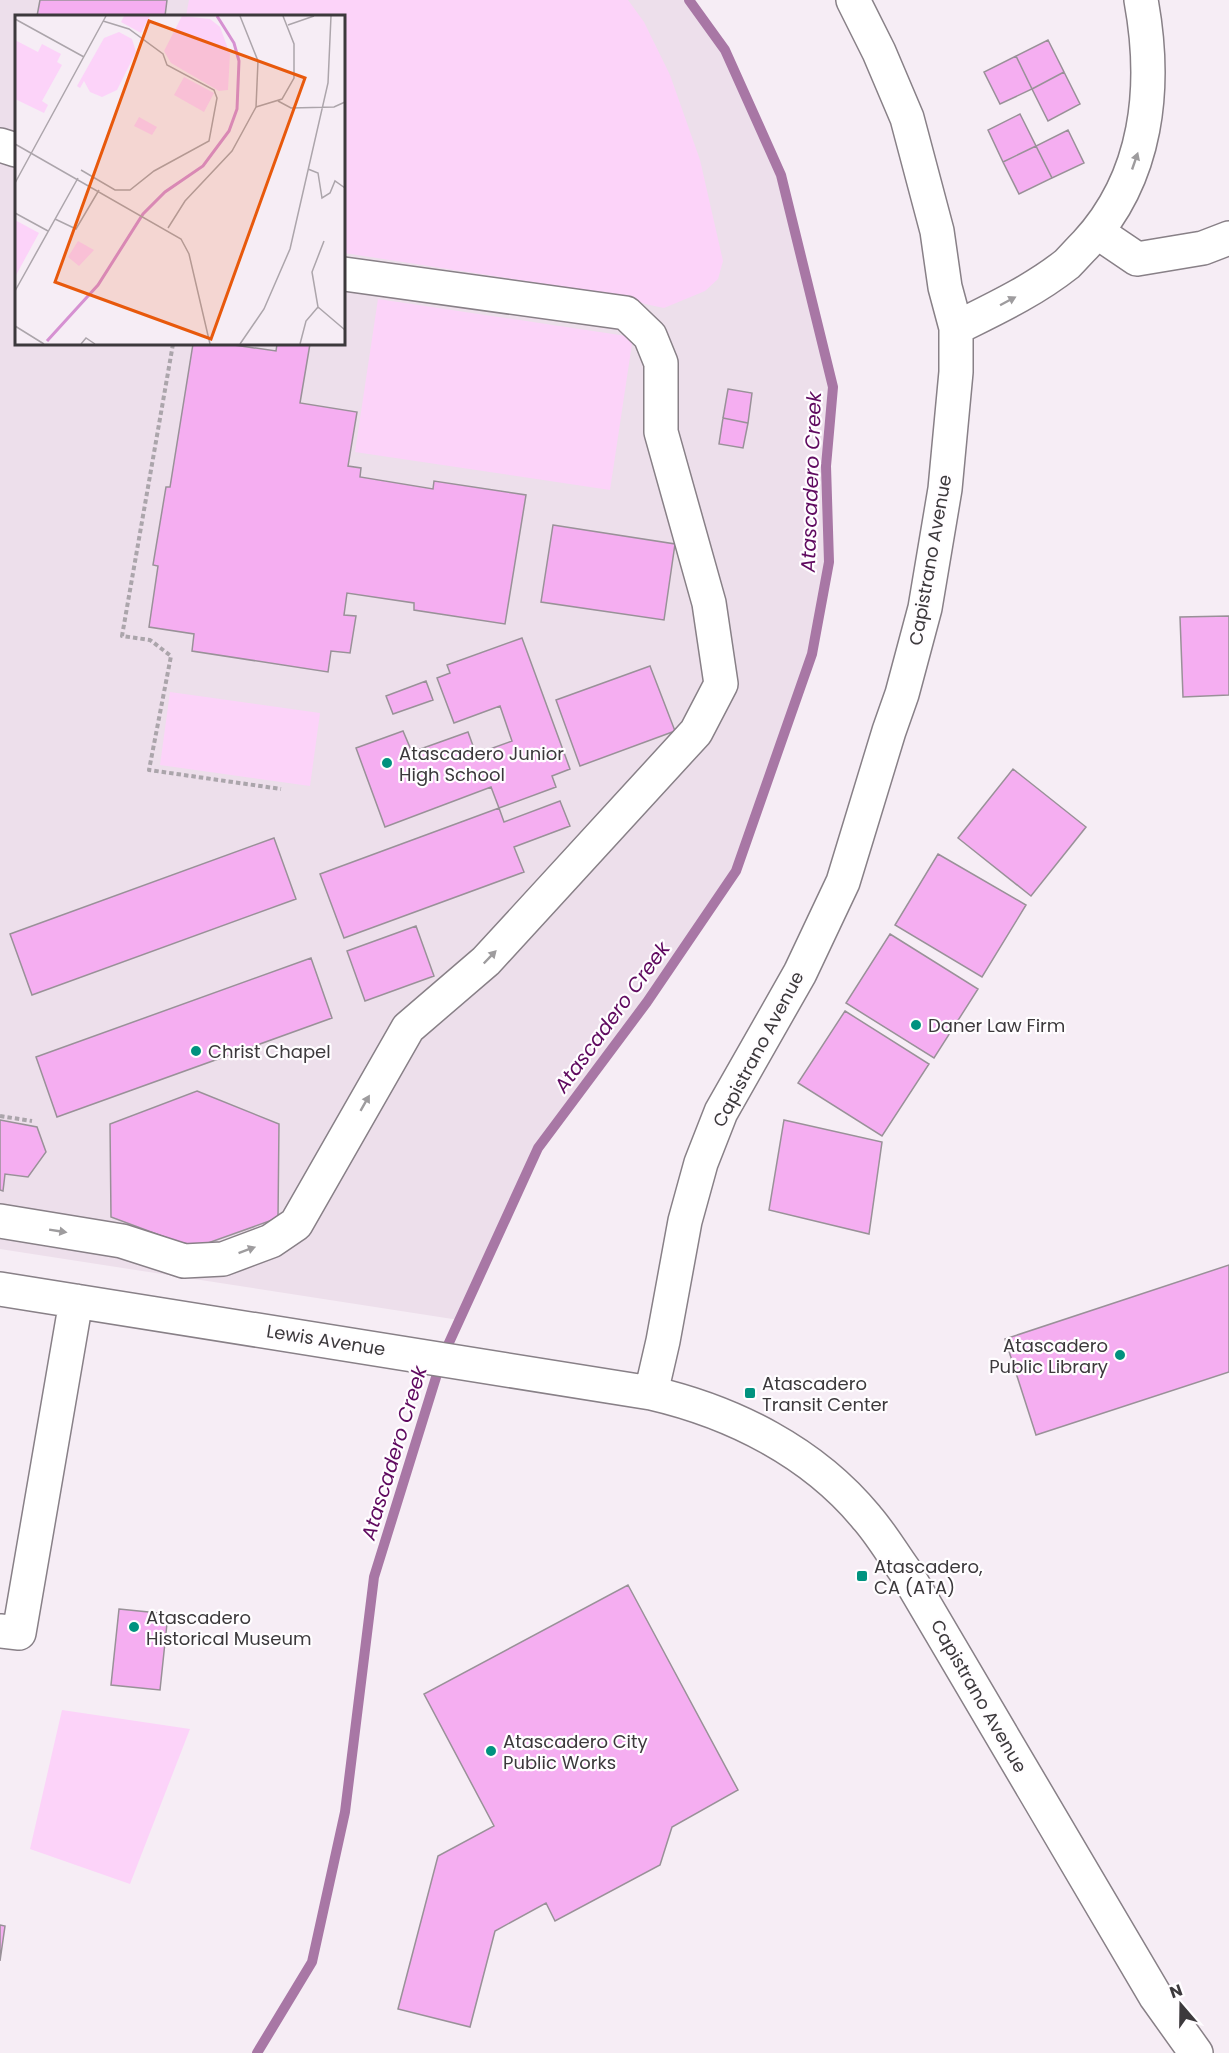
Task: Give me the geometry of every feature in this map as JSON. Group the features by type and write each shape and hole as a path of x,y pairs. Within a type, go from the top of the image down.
{"street":[{"name":"Capistrano Avenue","path":"853,0 879,52 907,118 937,231 945,287 956,328 956,372 945,489 925,608 902,694 843,882 800,973 721,1112 701,1163 685,1221 651,1393 708,1409 767,1436 821,1472 867,1518 905,1570 1156,1997 1196,2053"},
{"path":"956,328 1029,290 1068,263 1097,232 1116,206 1143,138 1147,103 1146,30 1141,0"},
{"path":"0,145 15,150"},
{"path":"1097,232 1137,259 1203,248 1229,238"},
{"path":"0,1221 122,1241 184,1261 223,1259 271,1241 296,1224 408,1028 486,961 696,732 721,684 709,603 661,432 661,363 650,336 626,313 345,274"},
{"name":"Lewis Avenue","path":"0,1289 651,1393"},
{"path":"0,1631 19,1633 76,1301"}],"path":[{"path":"173,345 122,636 150,640 171,656 149,770 281,789"},
{"path":"0,1116 32,1122"}],"shaded area":[{"name":"Atascadero Junior High School","path":"0,0 689,0 725,50 781,175 833,387 826,466 829,562 812,654 736,871 647,1002 538,1148 459,1320 0,1249"},
{"path":"189,0 628,0 644,22 670,75 700,160 723,261 718,279 705,291 664,308 617,295 345,253 345,15 186,15"},
{"path":"378,299 633,337 610,490 355,452"},
{"path":"170,692 320,713 310,786 160,765"},
{"path":"62,1710 190,1729 130,1884 30,1849"}],"building":[{"path":"40,0 167,0 165,15 37,15"},
{"path":"1048,40 1064,72 1032,89 1016,56"},
{"path":"1016,56 1032,89 1000,104 984,72"},
{"path":"1064,72 1080,104 1048,121 1032,89"},
{"path":"1020,114 1036,146 1003,162 988,130"},
{"path":"1068,130 1084,163 1052,178 1036,146"},
{"path":"1036,146 1052,178 1019,194 1003,162"},
{"path":"193,345 234,345 276,351 277,345 310,345 300,403 357,412 348,466 361,468 360,477 433,489 434,481 526,495 505,624 414,610 414,603 347,593 344,615 356,616 350,653 331,651 328,672 192,651 194,634 149,627 158,566 153,565 166,487 170,487"},
{"path":"728,389 752,393 748,423 723,418"},
{"path":"723,418 748,423 743,448 719,444"},
{"path":"553,525 675,544 664,620 541,602"},
{"path":"1229,616 1229,695 1183,697 1180,617"},
{"path":"522,638 570,769 552,776 556,787 499,808 491,787 385,827 356,748 403,731 412,752 468,732 476,754 512,741 500,706 454,723 437,678 450,673 447,665"},
{"path":"650,666 675,731 580,766 556,700"},
{"path":"426,681 433,700 393,714 386,696"},
{"path":"1013,769 1086,827 1031,896 958,838"},
{"path":"560,801 570,826 514,847 524,872 344,938 320,874 499,808 504,822"},
{"path":"274,838 296,899 32,995 10,934"},
{"path":"938,854 1026,905 982,977 895,925"},
{"path":"416,926 434,976 365,1001 347,951"},
{"path":"890,934 978,989 934,1058 846,1003"},
{"path":"311,958 332,1018 57,1117 36,1057"},
{"path":"845,1011 929,1064 882,1136 798,1083"},
{"path":"197,1091 279,1124 278,1218 194,1248 111,1217 110,1124"},
{"path":"0,1120 37,1127 46,1152 28,1177 5,1174 3,1191 0,1190"},
{"path":"784,1120 882,1142 869,1234 769,1210"},
{"name":"Atascadero Public Library","path":"1229,1265 1229,1372 1036,1435 1005,1339"},
{"path":"628,1585 738,1790 672,1827 660,1865 555,1921 546,1903 495,1931 470,2027 398,2009 438,1856 494,1826 424,1694"},
{"path":"119,1609 168,1614 160,1690 111,1685"},
{"path":"0,1925 5,1926 0,1961"}],"waterway":[{"name":"Atascadero Creek","path":"257,2053 312,1962 345,1812 374,1577 442,1358 538,1148 647,1002 736,871 812,654 829,562 826,466 833,387 781,175 725,50 689,0"}],"place":[{"name":"Atascadero Junior High School","path":"387,763"},
{"name":"Daner Law Firm","path":"916,1025"},
{"name":"Christ Chapel","path":"196,1051"},
{"name":"Atascadero Public Library","path":"1120,1355"},
{"name":"Atascadero Transit Center","path":"750,1393"},
{"name":"Atascadero, CA (ATA)","path":"862,1576"},
{"name":"Atascadero Historical Museum","path":"134,1627"},
{"name":"Atascadero City Public Works","path":"491,1751"}]}
